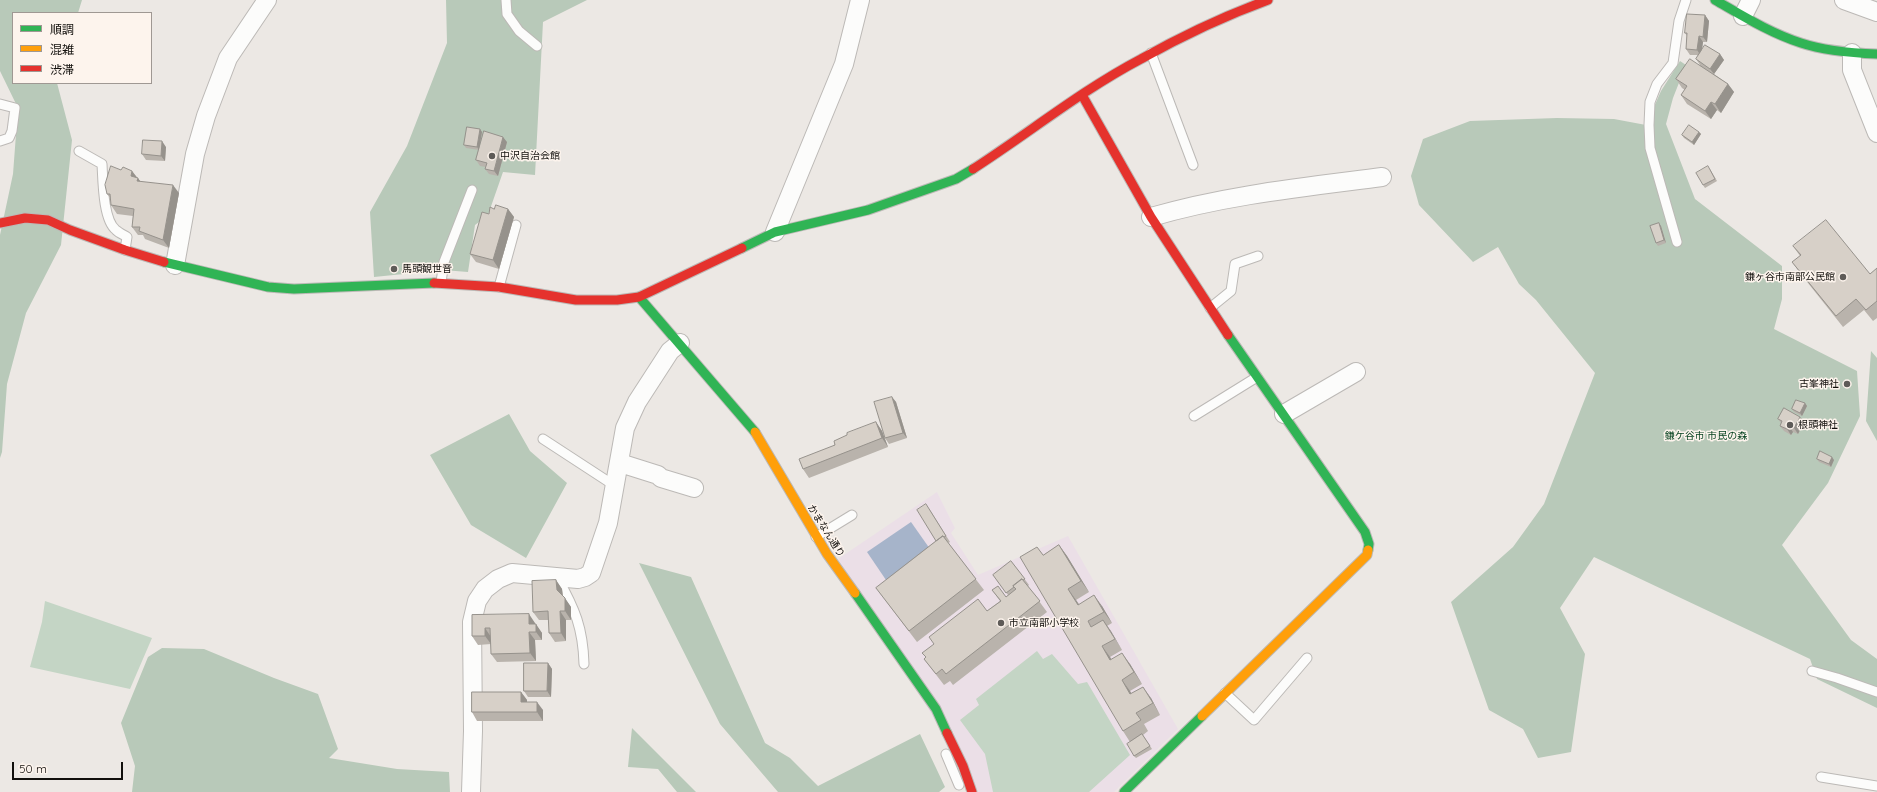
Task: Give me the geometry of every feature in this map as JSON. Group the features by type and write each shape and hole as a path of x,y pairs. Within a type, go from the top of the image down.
{"street":[{"path":"175,264 195,154 206,116 228,58 267,0"},
{"path":"775,232 844,64 860,0"},
{"path":"0,223 25,218 48,220 70,230 125,250 268,287 288,288 441,282 499,287 576,300 617,300 639,297 775,232 868,210 956,179 1008,146 1082,95 1151,53 1230,14 1268,0"},
{"path":"1715,0 1747,8 1771,30 1812,46 1852,53 1877,54"},
{"path":"1844,0 1877,12"},
{"path":"1852,53 1852,70 1877,133"},
{"path":"1082,95 1151,217 1210,308 1284,414 1324,475 1365,532 1369,544 1367,555 1124,792"},
{"path":"1151,217 1200,203 1289,188 1382,177"},
{"name":"かまなん通り","path":"639,297 739,411 760,438 816,537 854,594 881,629 936,709 963,766 972,792"},
{"path":"471,792 473,731 472,622 477,601 485,589 498,579 512,573 578,579 585,578 591,573 608,523 620,463 625,428 637,402 670,351 680,343"},
{"path":"1284,414 1356,372"},
{"path":"620,463 694,488"}],"lane":[{"path":"506,0 507,14 519,31 537,46"},
{"path":"1677,242 1650,148 1649,125 1650,102 1657,84 1673,63 1679,21 1686,0"},
{"path":"1151,53 1193,165"},
{"path":"0,104 15,108 12,131 8,138 0,141"},
{"path":"79,151 102,164 103,192 109,219 115,230 127,237 125,250"},
{"path":"441,282 444,262 472,190"},
{"path":"499,287 516,225"},
{"path":"1210,308 1231,291 1235,264 1258,256"},
{"path":"1194,416 1258,376"},
{"path":"544,438 615,486"},
{"path":"816,537 852,515"},
{"path":"557,577 571,602 579,623 583,644 584,664"},
{"path":"1225,694 1254,720 1307,658"},
{"path":"1812,671 1877,692"},
{"path":"936,709 934,719 941,743 961,792"},
{"path":"1821,777 1877,786"}],"shaded area":[{"name":"市立南部小学校","path":"937,492 955,528 951,533 978,575 1068,536 1178,729 1114,792 978,792 838,559"}],"green space":[{"path":"0,0 82,0 78,12 12,12 12,84 57,84 72,140 61,245 26,313 7,384 2,452 0,458 0,235 13,174 18,108 0,71"},
{"path":"446,0 587,0 543,22 535,175 503,172 488,215 475,225 468,272 443,270 374,277 370,212 407,146 447,43"},
{"name":"鎌ケ谷市 市民の森","path":"1680,61 1686,65 1673,98 1666,124 1695,199 1782,266 1782,299 1774,329 1857,371 1860,416 1828,483 1782,545 1851,640 1877,659 1877,708 1817,679 1810,659 1594,557 1560,608 1585,654 1571,752 1538,758 1523,729 1489,710 1451,602 1513,547 1544,504 1595,373 1536,300 1519,284 1498,247 1473,262 1419,205 1411,176 1423,139 1470,121 1557,118 1614,119 1646,125 1661,91"},
{"path":"1871,351 1877,358 1877,441 1866,421"},
{"path":"509,414 530,451 567,483 526,558 471,525 430,455"},
{"path":"639,563 691,577 765,743 790,758 818,786 920,734 945,787 939,792 778,792 720,724"},
{"path":"45,601 152,638 130,689 30,667 42,622"},
{"path":"162,648 204,649 274,678 318,694 338,749 329,758 397,769 449,772 450,792 132,792 135,766 121,723 148,657"},
{"path":"1037,651 1043,659 1052,654 1078,684 1087,682 1130,755 1089,792 993,792 985,754 960,720 979,705 976,699"},
{"path":"632,728 696,792 677,792 658,769 628,767"}],"water":[{"path":"911,522 930,549 886,580 867,552"}],"building":[{"path":"1687,14 1705,15 1703,37 1699,36 1697,50 1686,49 1687,33 1685,33"},
{"path":"1705,45 1720,54 1710,69 1696,59"},
{"path":"1690,59 1728,84 1715,104 1711,102 1705,111 1681,95 1687,86 1676,79"},
{"path":"1689,125 1699,132 1692,142 1682,135"},
{"path":"467,127 480,129 477,147 464,145"},
{"path":"484,131 503,137 494,171 485,169 487,163 476,160"},
{"path":"143,140 162,141 161,156 142,154"},
{"path":"111,166 121,170 123,167 132,171 131,176 138,178 137,181 173,185 163,240 139,231 140,227 132,227 134,209 111,205 110,194 107,194 105,185"},
{"path":"1708,166 1715,179 1703,185 1696,173"},
{"path":"496,205 508,209 493,260 470,254 482,212 489,214 490,207 494,209"},
{"path":"1826,220 1870,274 1877,268 1877,301 1866,310 1856,299 1836,316 1792,262 1801,255 1793,246"},
{"path":"1659,223 1664,240 1656,243 1650,226"},
{"path":"892,397 903,433 885,438 874,402"},
{"path":"1796,400 1805,403 1800,413 1792,409"},
{"path":"1784,408 1800,417 1794,428 1789,426 1787,429 1780,426 1782,421 1778,419"},
{"path":"876,422 882,438 803,469 799,459 835,445 834,441 847,435 847,433"},
{"path":"1820,451 1832,457 1829,464 1817,459"},
{"path":"926,504 946,536 943,536 936,541 917,510"},
{"path":"943,536 976,579 909,631 876,588"},
{"path":"1059,545 1081,581 1068,589 1078,605 1094,595 1104,612 1088,621 1091,627 1103,620 1115,639 1102,646 1110,660 1122,653 1134,672 1122,680 1130,694 1143,687 1153,703 1136,713 1141,720 1123,731 1020,557 1037,547 1043,555"},
{"path":"1011,561 1025,579 1022,579 1006,593 993,575"},
{"path":"1022,579 1040,601 946,674 942,669 936,674 924,659 926,657 922,653 934,644 929,637 978,599 987,611 1001,601 992,590 998,586 1006,597 1016,589 1013,586"},
{"path":"556,580 557,590 565,598 565,611 560,611 561,633 549,633 548,611 533,612 532,581"},
{"path":"529,614 529,624 536,624 536,632 529,632 530,653 491,654 490,628 485,628 485,636 472,636 472,615"},
{"path":"524,663 548,663 547,691 524,691"},
{"path":"472,692 521,692 521,702 537,702 537,712 472,712"},
{"path":"1142,734 1150,746 1134,756 1127,744"}],"traffic: fast":[{"path":"1715,0 1746,18 1801,43 1838,51 1877,54"},
{"path":"742,248 775,232 868,210 956,179 973,169"},
{"path":"164,262 268,287 294,289 434,283"},
{"path":"639,297 755,432"},
{"path":"1228,335 1365,532 1369,544 1368,550"},
{"path":"855,593 936,709 947,733"},
{"path":"1124,792 1202,716"}],"traffic: slow":[{"path":"755,432 827,554 855,593"},
{"path":"1202,716 1367,555 1368,550"}],"traffic: jam":[{"path":"973,169 1119,71 1203,27 1268,0"},
{"path":"1082,95 1151,217 1228,335"},
{"path":"0,223 25,218 48,220 70,230 125,250 164,262"},
{"path":"434,283 499,287 576,300 617,300 639,297 742,248"},
{"path":"947,733 963,766 972,792"}],"place":[{"name":"中沢自治会館","path":"492,156"},
{"name":"馬頭観世音","path":"394,269"},
{"name":"鎌ヶ谷市南部公民館","path":"1843,277"},
{"name":"古峯神社","path":"1847,384"},
{"name":"根頭神社","path":"1790,425"},
{"name":"市立南部小学校","path":"1001,623"}]}
